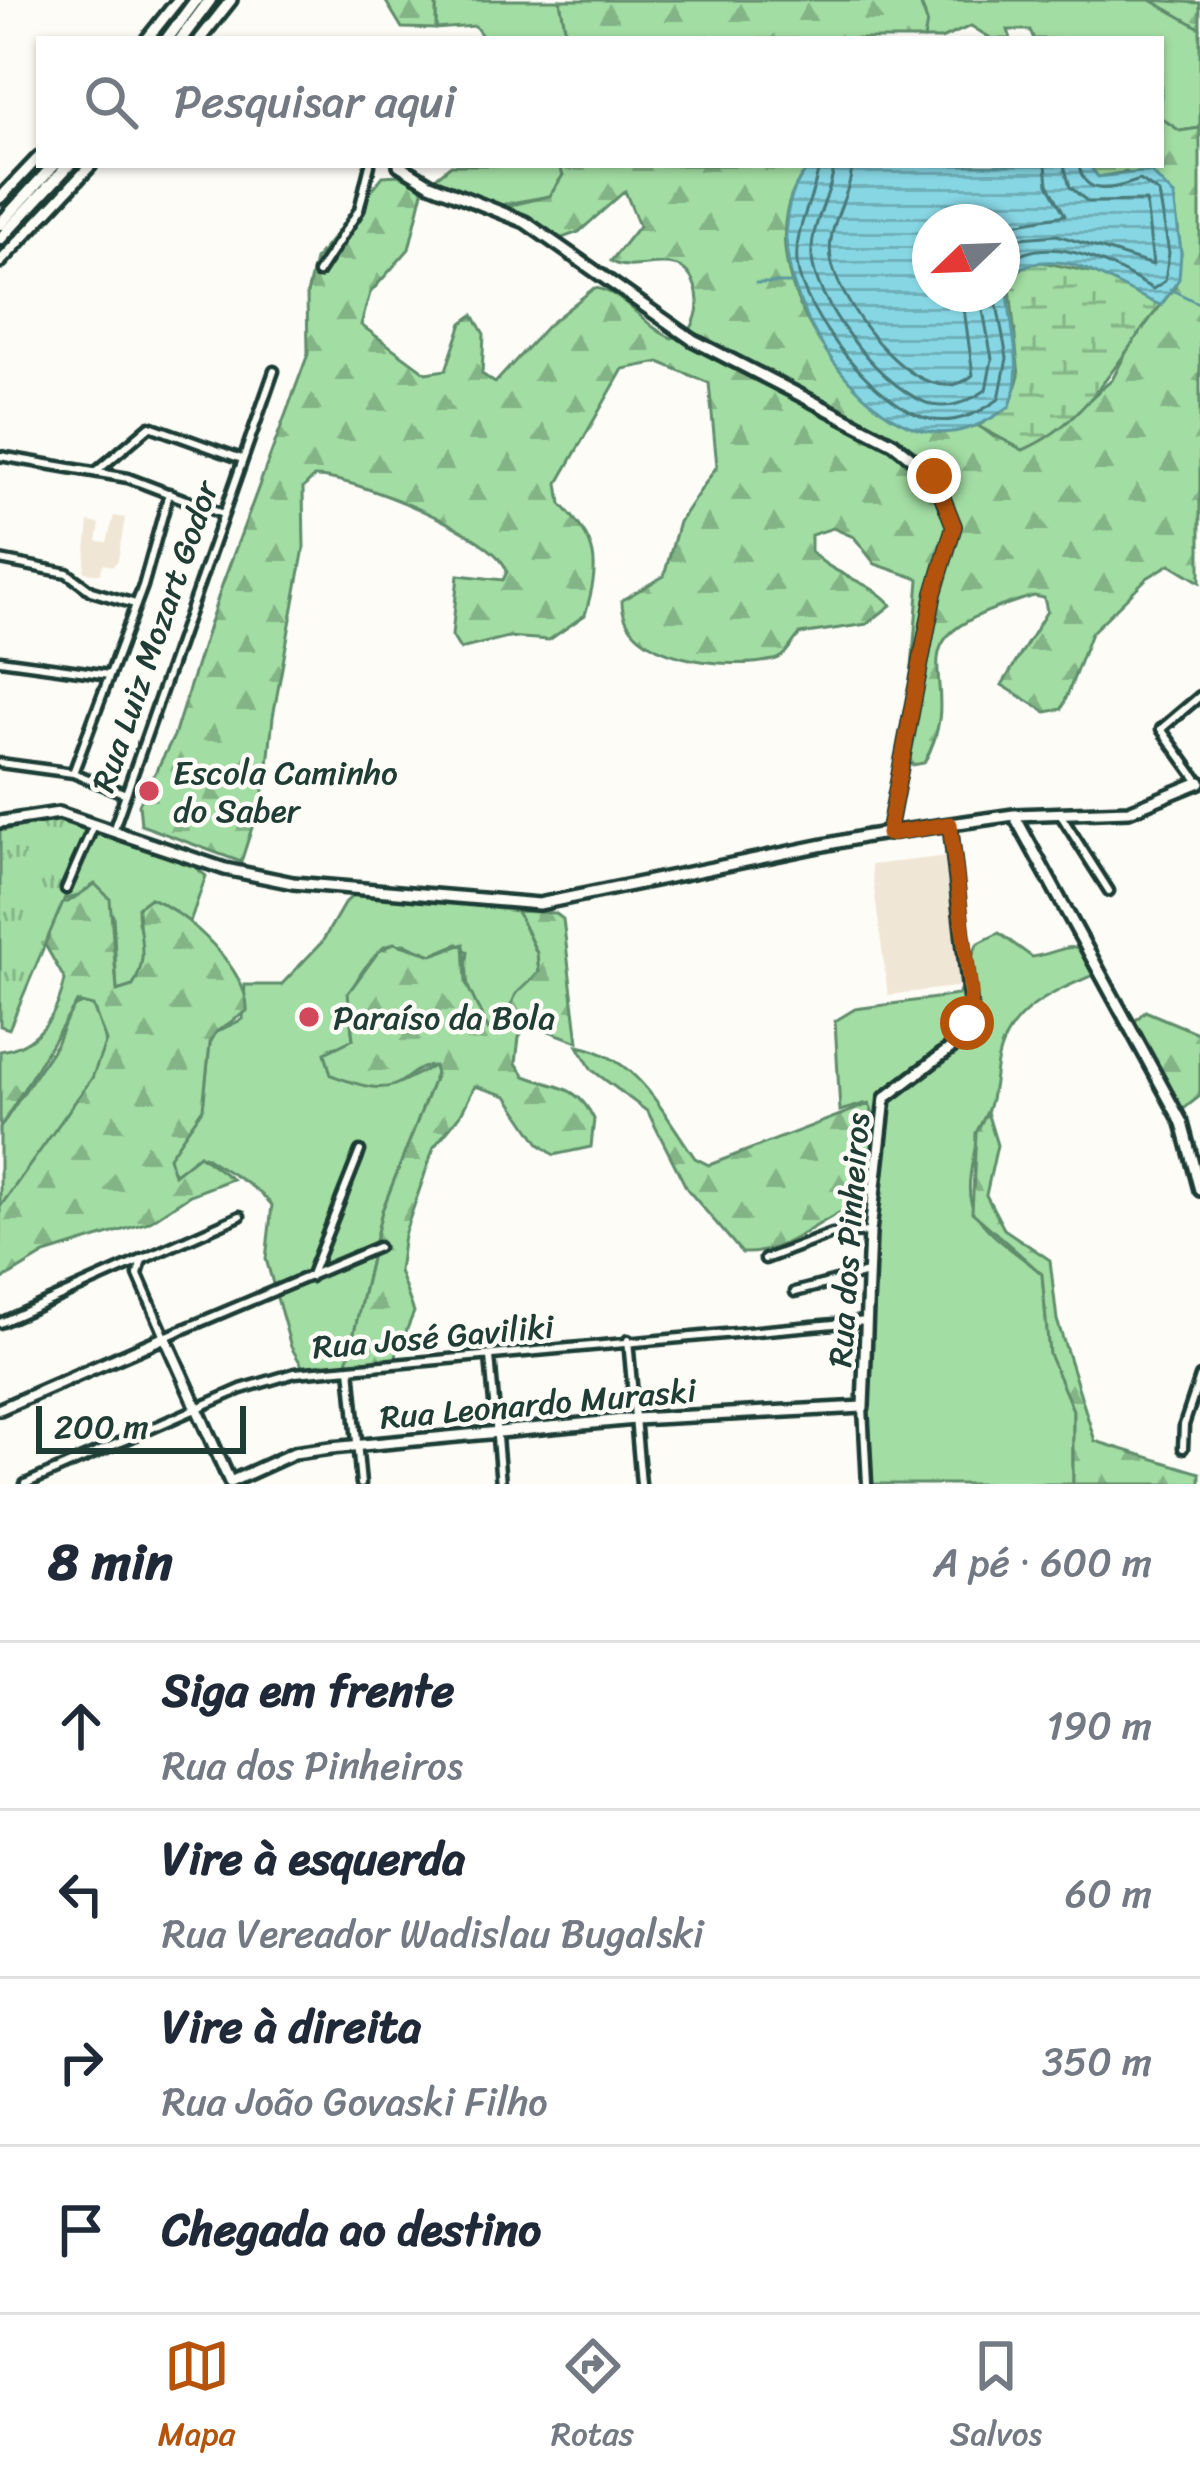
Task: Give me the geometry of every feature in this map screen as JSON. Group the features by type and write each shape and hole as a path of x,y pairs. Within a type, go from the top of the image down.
{"main road":[{"path":"168,36 196,0"},
{"path":"183,36 210,0"},
{"path":"0,224 51,168"},
{"path":"0,239 66,168"}],"street":[{"path":"149,36 178,0"},
{"path":"204,34 231,0"},
{"path":"0,198 36,160"},
{"path":"0,262 88,168"},
{"path":"318,273 359,210 369,168"},
{"path":"404,168 430,184 525,223 718,356 893,443 934,476 954,526 934,593 888,834"},
{"name":"Rua Luiz Mozart Godor","path":"114,828 239,458 274,371"},
{"path":"95,472 150,426 239,458"},
{"path":"0,456 95,472 220,513"},
{"path":"73,773 135,604 169,493"},
{"path":"0,560 67,573 91,590 135,604"},
{"path":"0,660 109,675"},
{"path":"0,822 58,813 225,869 292,884 538,904 950,824 1014,815 1129,811 1199,782 1161,729 1200,696"},
{"path":"0,763 73,773 126,794"},
{"path":"1060,814 1109,892"},
{"path":"1014,815 1182,1123 1200,1190"},
{"path":"66,889 95,822"},
{"name":"Rua dos Pinheiros","path":"867,1484 863,1406 870,1232 885,1098 956,1044 971,1011 950,824"},
{"path":"310,1277 360,1151"},
{"path":"0,1324 240,1216"},
{"path":"765,1259 832,1234 870,1232"},
{"path":"0,1409 378,1247"},
{"path":"142,1259 138,1274 229,1483"},
{"path":"795,1292 847,1274 870,1273"},
{"name":"Rua José Gaviliki","path":"25,1484 197,1409 295,1373 867,1321"},
{"path":"628,1340 641,1484"},
{"path":"490,1356 501,1484"},
{"path":"350,1368 361,1484"},
{"path":"1184,1448 1188,1407 1200,1378"},
{"name":"Rua Leonardo Muraski","path":"229,1483 294,1453 635,1419 863,1406"}],"shaded area":[{"path":"114,516 125,518 118,560 113,566 103,564 100,574 84,572 89,522 100,524 97,541 107,542"},
{"path":"948,856 964,986 888,995 871,865"}],"green space":[{"path":"385,0 436,0 436,29 402,28"},
{"path":"436,0 560,0 566,36 482,36 475,26 436,29"},
{"path":"560,0 919,0 927,22 925,36 566,36"},
{"path":"919,0 1151,0 1200,28 1200,128 1180,131 1164,120 1164,36 1033,36 1030,30 1008,30 1010,36 987,36 971,26 948,36 924,36 925,14"},
{"path":"1151,0 1200,3 1200,28"},
{"path":"1164,120 1180,131 1200,128 1200,582 1170,564 1147,578 1091,633 1062,709 1046,712 1002,685 1047,611 1044,598 1034,596 985,612 956,628 942,645 937,732 924,763 912,765 906,745 919,579 875,564 854,537 833,528 811,535 811,551 891,605 867,624 800,634 781,656 754,663 681,657 639,637 626,621 622,600 664,576 679,522 717,466 709,383 659,362 623,369 558,483 561,504 583,530 594,566 585,615 549,640 508,637 460,649 452,636 458,575 503,580 507,572 498,557 421,510 358,486 314,477 303,488 304,548 273,717 266,784 241,862 141,825 139,804 174,736 221,588 308,354 307,294 315,260 383,176 399,175 424,187 409,249 370,293 361,325 426,373 446,370 462,323 473,315 484,334 482,374 495,383 548,325 594,288 615,296 672,338 689,332 698,304 695,286 679,267 611,261 639,226 625,191 579,232 554,241 523,229 499,208 550,196 563,175 560,168 809,168 789,203 785,249 797,296 820,342 853,382 893,412 935,428 978,425 994,437 1045,437 1112,380 1132,341 1175,287 1181,253 1174,196 1126,172 1098,177 1091,168 1164,168"},
{"path":"447,168 567,168 550,196 505,204 485,214 423,188"},
{"path":"1042,262 1105,275 1161,305 1085,405 1046,438 1023,450 978,426 1009,406 1019,376 1012,312 1020,312 1020,270"},
{"path":"61,818 94,829 9,1029 0,1026 0,831"},
{"path":"13,829 102,830 194,866 206,876 190,922 150,898 138,922 143,947 140,969 133,986 117,991 113,915 77,896 55,902"},
{"path":"95,884 110,899 117,991 133,986 138,975 142,956 138,907 150,898 197,929 238,979 247,1011 216,1032 210,1043 203,1108 169,1157 174,1175 199,1155 232,1179 190,1195 149,1222 45,1254 0,1281 0,1207 92,1078 106,1041 93,1006 77,1002 0,1128 0,1051 25,1043 51,1017 65,980 44,943 55,902 68,902"},
{"path":"370,893 517,911 537,953 539,972 511,1004 496,1032 474,1009 468,952 458,944 432,955 405,944 385,946 358,978 350,1010 353,1039 332,1048 401,1082 434,1066 436,1074 382,1211 346,1368 305,1371 291,1347 266,1259 272,1205 204,1156 194,1158 179,1176 170,1169 169,1156 203,1108 210,1043 216,1032 243,1019 245,985 281,985 322,942 344,904 353,895"},
{"path":"517,911 555,913 563,919 578,1042 528,1023 519,1037 516,1063 525,1076 580,1099 594,1119 591,1147 554,1155 540,1145 507,1096 475,1086 461,1114 434,1147 404,1235 399,1271 414,1312 394,1361 346,1368 382,1211 436,1074 434,1066 428,1066 391,1086 365,1086 331,1075 325,1053 353,1039 348,993 378,952 394,943 432,955 464,944 466,983 489,1031 501,1029 516,994 539,972 537,953"},
{"path":"999,933 1032,957 1076,949 1100,972 1037,1003 1004,1040 970,1182 971,1202 983,1223 1042,1274 1049,1353 1073,1410 1073,1484 866,1484 878,1201 864,1104 840,1111 835,1021 855,1009 958,995 977,944"},
{"path":"87,1001 104,1031 106,1045 100,1065 58,1132 0,1207 0,1128 56,1044 71,1008"},
{"path":"1145,1011 1200,1034 1200,1096 1176,1115 1163,1102 1130,1026"},
{"path":"578,1046 599,1052 633,1075 695,1158 709,1165 869,1104 877,1126 878,1201 843,1211 778,1247 742,1253 687,1189 648,1112 592,1070"},
{"path":"987,1112 997,1145 986,1195 1004,1229 1050,1260 1057,1320 1095,1441 1200,1473 1200,1484 1073,1484 1073,1410 1049,1354 1042,1274 972,1212 976,1133"}],"water":[{"path":"809,168 1091,168 1098,177 1150,171 1174,196 1179,279 1161,305 1071,265 1034,263 1020,269 1020,204 912,204 912,312 1011,312 1017,367 1010,406 973,427 953,432 932,432 898,420 864,396 834,363 810,323 793,280 786,238 791,198"}],"waterway":[{"path":"756,283 791,283"},
{"path":"1170,289 1200,304"}],"place":[{"name":"Escola Caminho do Saber","path":"149,791"},
{"name":"Paraíso da Bola","path":"309,1017"}],"route":[{"path":"934,476 951,508 954,526 934,593 888,834 950,824 971,993 967,1023"}]}
